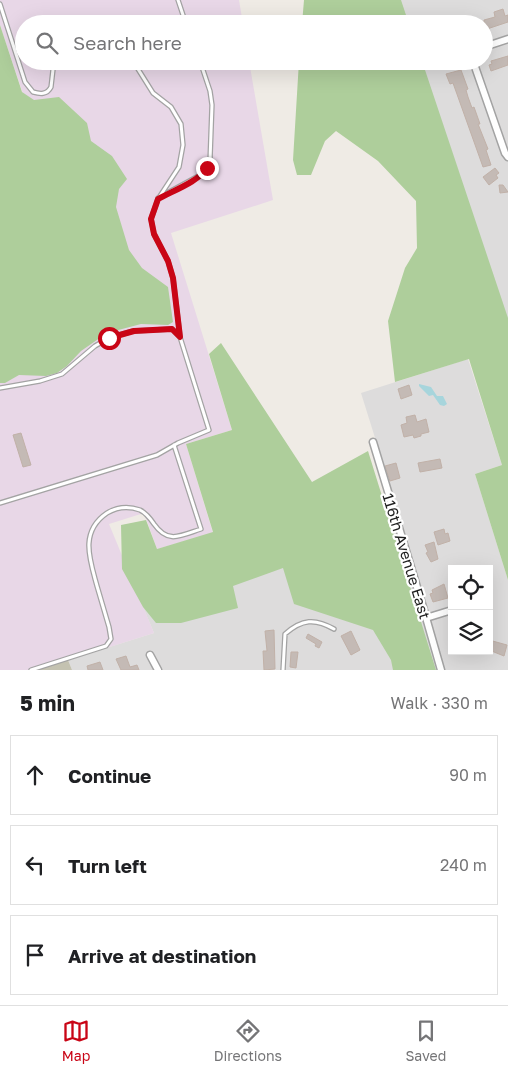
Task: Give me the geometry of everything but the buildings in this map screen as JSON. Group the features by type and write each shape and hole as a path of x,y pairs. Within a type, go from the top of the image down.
{"street":[{"path":"493,44 508,39"},
{"path":"477,70 508,157"},
{"name":"116th Avenue East","path":"373,442 441,670"},
{"path":"426,618 448,611"},
{"path":"150,655 158,670"}],"lane":[{"path":"178,0 183,15"},
{"path":"0,4 15,51"},
{"path":"21,70 25,82 33,92 45,93 51,87 53,70"},
{"path":"0,503 158,455 174,445 209,430 180,337 173,278 168,261 154,234 151,219 158,199 179,167 183,145 180,124 171,108 152,93 138,70"},
{"path":"158,199 204,173 210,160 212,105 203,70"},
{"path":"0,388 62,374 95,346 109,338 134,331 172,329 180,337"},
{"path":"31,670 106,646 111,639 110,627 90,560 88,547 91,533 106,514 123,507 141,511 161,532 169,537 201,529 174,445"},
{"path":"283,670 285,634 294,626 309,621 322,622 334,629"}],"shaded area":[{"path":"0,0 239,0 242,15 15,15 15,70 0,25"},
{"path":"400,0 508,0 508,334 423,70 493,70 493,15 404,15"},
{"path":"15,70 251,70 273,200 171,233 232,430 186,444 213,533 157,549 144,513 109,524 154,633 37,670 0,670 0,266 26,103"},
{"path":"468,359 502,465 475,474 508,580 508,670 72,670 68,660 154,633 143,607 402,524 361,393"},
{"path":"68,660 72,670 37,670"}],"green space":[{"path":"304,0 401,0 406,15 303,15"},
{"path":"0,25 22,92 34,100 59,97 87,123 91,141 112,156 127,179 119,189 116,207 129,250 142,268 168,287 173,322 168,325 141,324 107,333 81,351 67,366 57,373 46,376 19,375 5,383 0,383"},
{"path":"298,70 425,70 508,318 508,580 475,474 502,465 469,359 395,382 388,321 405,268 417,248 416,201 378,161 336,131 325,141 311,175 297,175 293,160"},
{"path":"221,343 312,482 368,451 436,670 393,670 391,660 373,630 294,604 283,568 233,586 238,608 181,623 156,623 143,607 122,569 121,525 146,520 157,549 213,532 186,444 232,430 209,354"}],"water":[{"path":"419,384 431,387 437,396 443,396 447,404 444,406 440,405 433,395 429,396"}],"route":[{"path":"109,338 134,331 172,329 180,337 173,278 168,261 154,234 151,219 158,199 197,178 207,168"}]}
